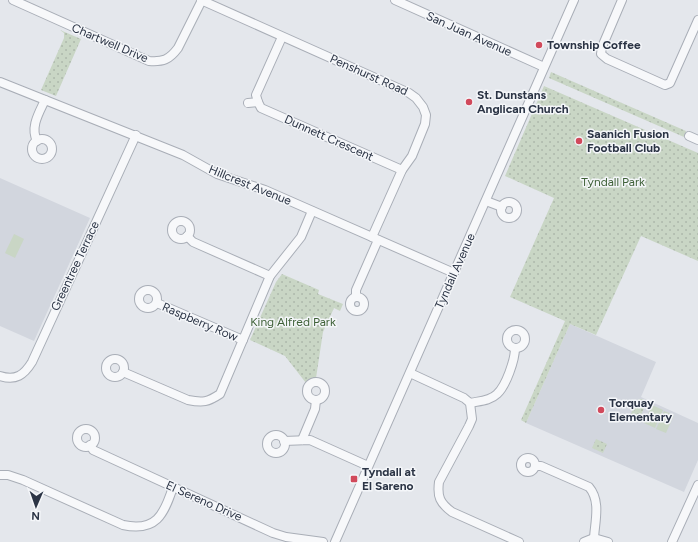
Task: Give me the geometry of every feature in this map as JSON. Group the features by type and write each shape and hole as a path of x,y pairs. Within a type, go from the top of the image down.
{"street":[{"name":"Chartwell Drive","path":"13,0 149,61 159,61 173,55 178,48 202,0"},
{"name":"Penshurst Road","path":"202,0 410,93 419,100 425,111 425,124 412,156 402,170 356,290 356,297"},
{"name":"San Juan Avenue","path":"395,0 544,67"},
{"name":"Tyndall Avenue","path":"335,542 574,0"},
{"path":"622,0 602,47 601,54 607,59 665,85 670,83 698,20"},
{"path":"248,103 258,102 256,95 282,37"},
{"name":"Hillcrest Avenue","path":"0,82 183,155 217,174 264,190 454,272"},
{"path":"37,141 34,136 34,128 45,100"},
{"name":"Dunnett Crescent","path":"258,102 261,108 402,170"},
{"name":"Greentree Terrace","path":"0,376 17,376 25,373 29,366 136,136"},
{"path":"688,136 698,140"},
{"path":"486,201 502,208"},
{"path":"123,372 188,400 199,402 210,401 220,394 270,276 301,237 312,211"},
{"path":"187,236 193,242 270,276"},
{"name":"Raspberry Row","path":"157,303 243,340"},
{"path":"470,403 484,400 497,394 502,388 515,357 515,348"},
{"path":"410,373 464,398 470,403 472,419 440,482 438,489 442,505 452,512 519,542"},
{"path":"302,440 315,409 316,400"},
{"path":"284,441 310,440 368,466"},
{"name":"El Sereno Drive","path":"90,446 93,450 279,535 323,542"},
{"path":"535,466 541,466 589,487 594,493 597,503 594,538"},
{"path":"0,475 8,475 23,480 117,522 132,527 147,526 159,518 166,507 173,487"},
{"path":"672,542 698,485"},
{"path":"584,542 594,538 608,542"}],"shaded area":[{"path":"0,178 90,218 34,341 0,326"},
{"name":"Torquay Elementary","path":"570,324 656,362 641,397 698,423 698,460 684,492 526,423"}],"green space":[{"path":"60,30 81,39 56,96 41,90 64,38 64,33"},
{"path":"551,72 686,131 684,137 549,78"},
{"name":"Tyndall Park","path":"544,86 698,153 698,261 641,236 596,335 570,324 526,423 521,420 565,321 510,297 554,198 505,176"},
{"path":"14,234 24,239 15,258 5,253"},
{"name":"King Alfred Park","path":"282,274 319,290 318,294 343,304 340,311 334,308 323,332 316,378 311,379 306,383 285,356 250,340 276,282"},
{"path":"641,399 647,401 638,422 629,418 637,400"},
{"path":"652,405 663,410 655,428 644,423"},
{"path":"664,411 674,415 666,433 656,429"},
{"path":"596,439 607,444 603,453 592,448"}],"place":[{"name":"Township Coffee","path":"539,45"},
{"name":"St. Dunstans Anglican Church","path":"469,102"},
{"name":"Saanich Fusion Football Club","path":"579,141"},
{"name":"Torquay Elementary","path":"601,410"},
{"name":"Tyndall at El Sareno","path":"354,479"}]}
